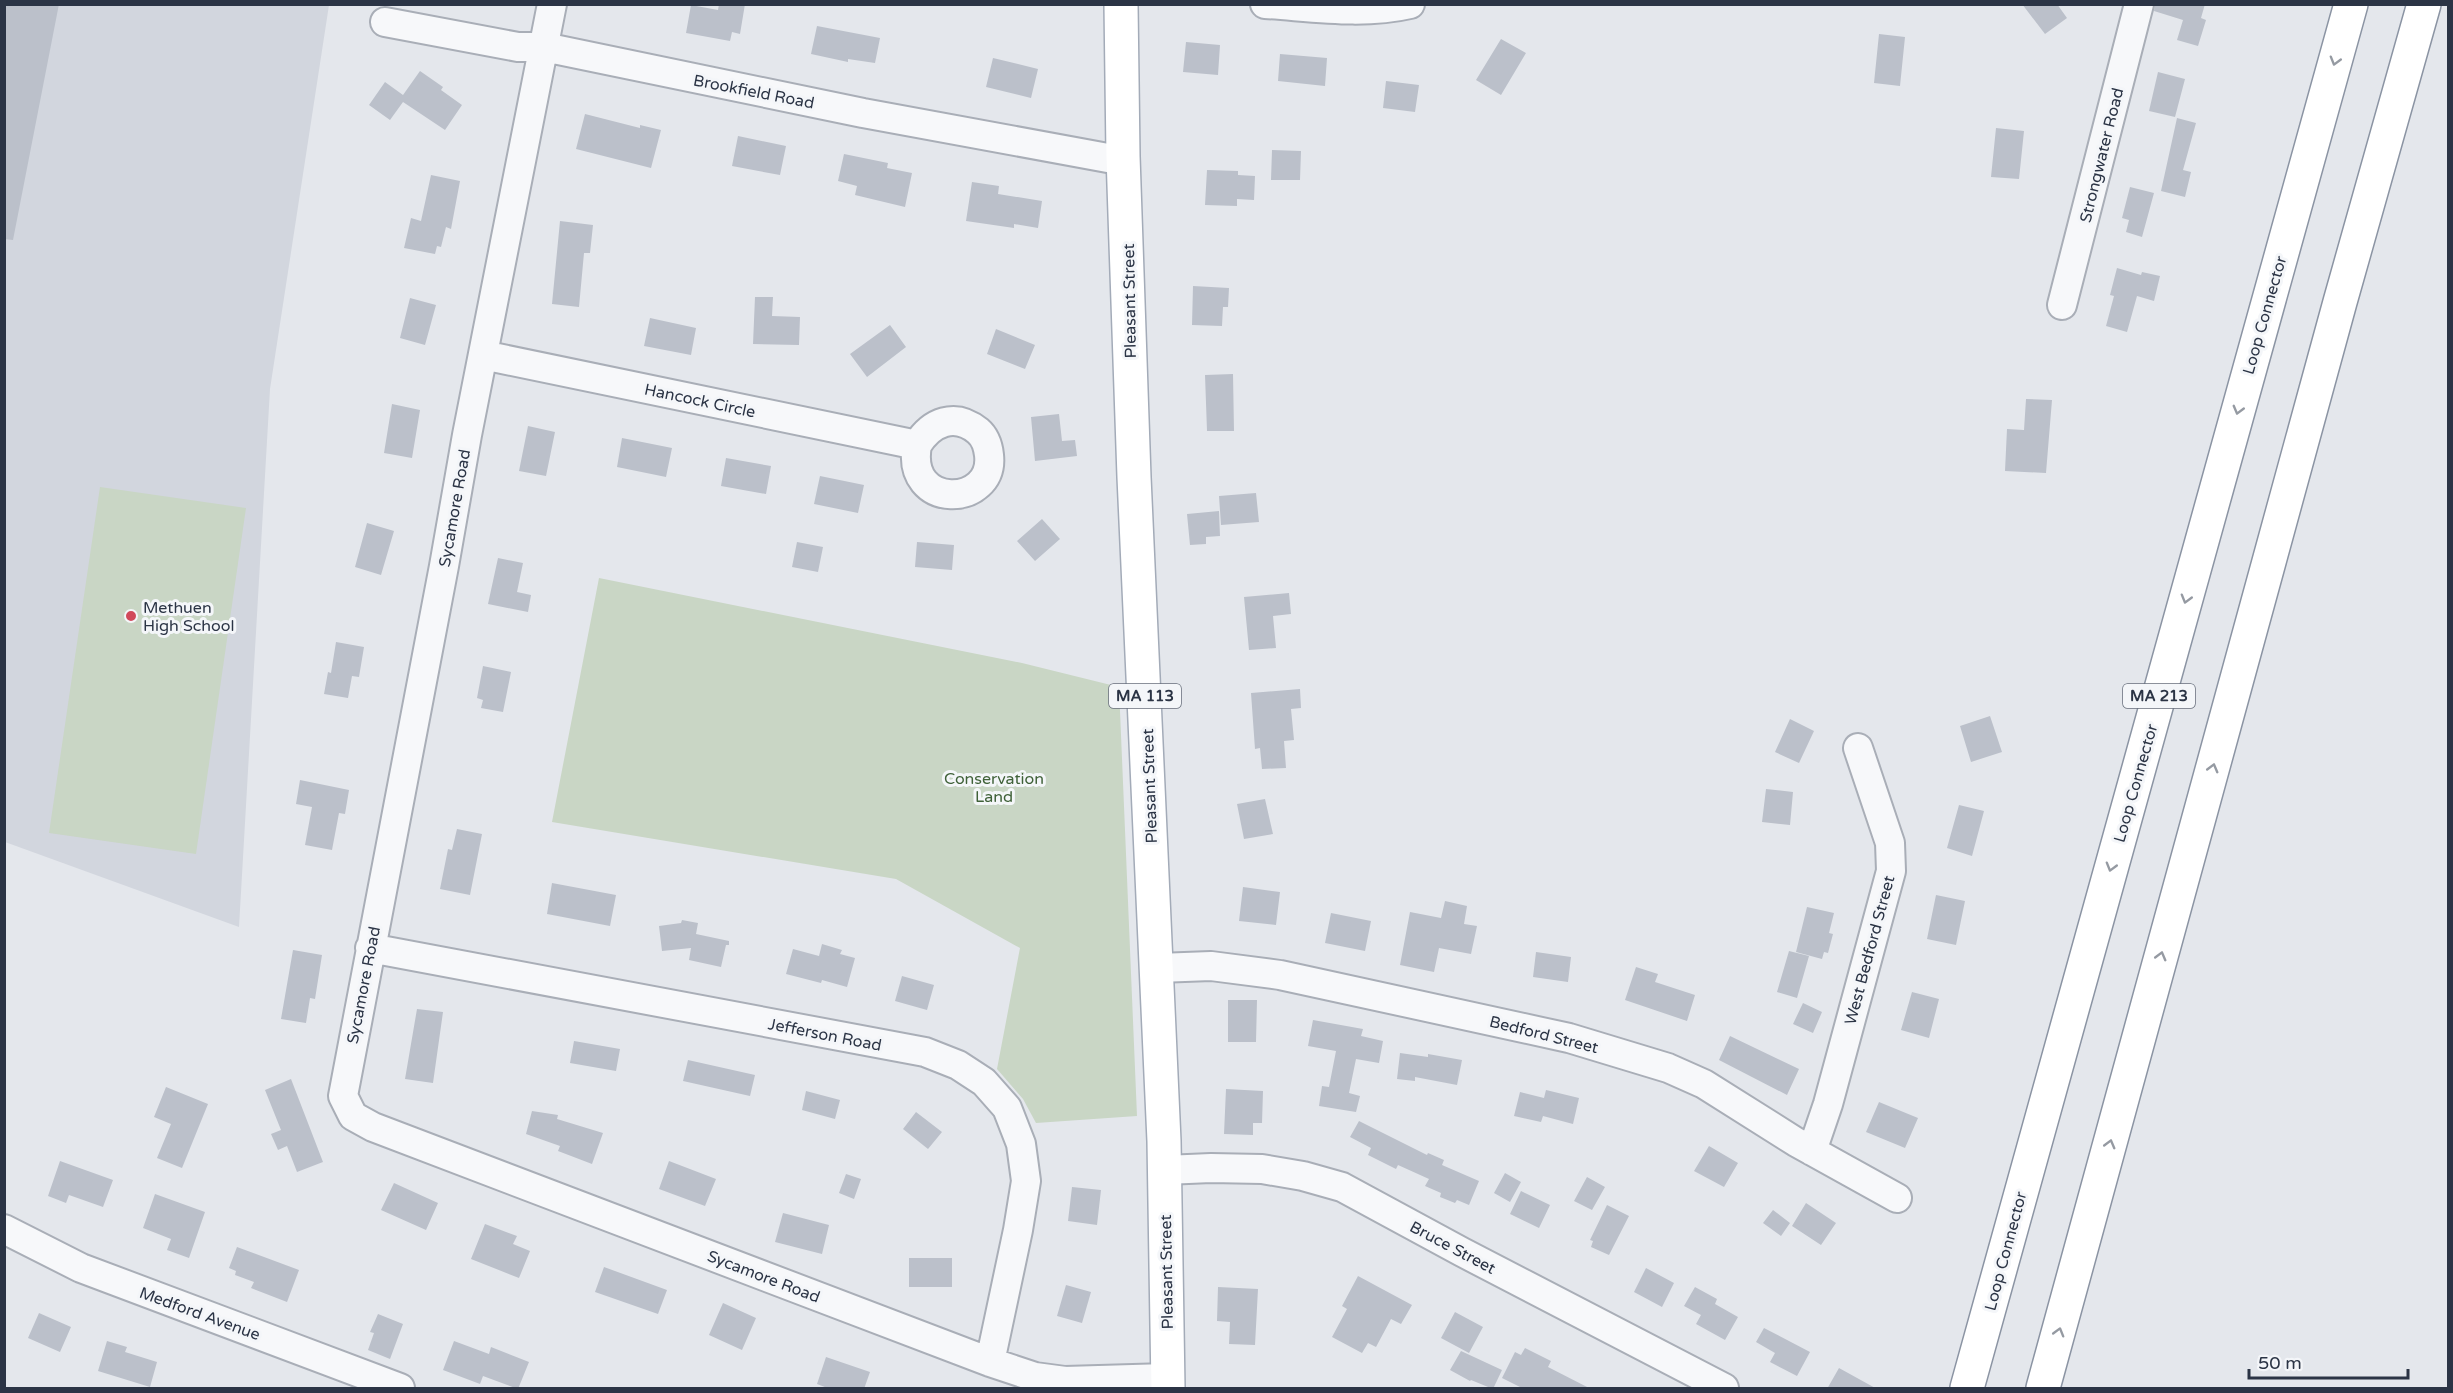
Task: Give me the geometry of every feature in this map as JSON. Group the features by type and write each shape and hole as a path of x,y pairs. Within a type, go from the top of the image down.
{"main road":[{"name":"Pleasant Street","path":"1122,4 1124,161 1134,477 1158,968 1165,1170 1168,1384"},
{"name":"Loop Connector","path":"1967,1389 2351,4"},
{"path":"2043,1389 2340,302 2424,4"}],"street":[{"name":"Sycamore Road","path":"552,4 343,1096 353,1116 374,1127 990,1362 1035,1377 1065,1381 1168,1384"},
{"path":"1265,4 1368,10 1391,9 1410,4"},
{"name":"Strongwater Road","path":"2062,305 2139,4"},
{"name":"Brookfield Road","path":"385,22 518,47 544,47 863,113 1124,161"},
{"name":"Hancock Circle","path":"483,355 917,445"},
{"name":"West Bedford Street","path":"1812,1151 1828,1104 1891,871 1890,843 1858,748"},
{"name":"Jefferson Road","path":"370,948 925,1052 958,1065 984,1082 1007,1108 1021,1144 1026,1181 990,1362"},
{"name":"Bedford Street","path":"1158,968 1211,966 1280,975 1569,1038 1668,1068 1704,1084 1812,1151 1897,1198"},
{"name":"Bruce Street","path":"1165,1170 1262,1169 1342,1186 1461,1252 1724,1389"},
{"name":"Medford Avenue","path":"4,1229 101,1276 400,1389"}],"shaded area":[{"name":"Methuen High School","path":"4,5 329,5 270,389 239,927 5,842"}],"green space":[{"path":"100,487 246,508 196,854 49,833"},
{"name":"Conservation Land","path":"599,578 1022,663 1119,687 1137,1116 1036,1123 1023,1099 997,1069 1020,948 896,879 552,822"}],"building":[{"path":"4,4 59,4 13,240 4,239"},
{"path":"719,4 745,4 740,34 732,32 730,41 686,33 691,5 718,10"},
{"path":"2022,4 2057,4 2067,18 2045,34"},
{"path":"2155,4 2205,4 2201,18 2206,20 2198,46 2177,40 2183,20 2154,11"},
{"path":"817,26 880,38 875,63 848,59 848,62 811,54"},
{"path":"1879,34 1905,37 1900,86 1874,83"},
{"path":"1501,39 1526,53 1501,95 1476,80"},
{"path":"1186,42 1220,45 1218,75 1183,72"},
{"path":"1280,54 1327,58 1325,86 1278,81"},
{"path":"993,58 1038,69 1031,98 986,87"},
{"path":"420,71 443,87 441,90 462,105 445,130 403,102 390,120 369,105 385,82 403,95"},
{"path":"2158,72 2185,79 2175,117 2149,111"},
{"path":"1386,81 1419,85 1415,112 1383,108"},
{"path":"585,114 640,128 640,125 661,130 651,168 576,149"},
{"path":"2177,118 2196,123 2183,170 2191,172 2185,197 2161,191"},
{"path":"1996,128 2024,131 2019,179 1991,177"},
{"path":"738,136 786,146 780,175 732,166"},
{"path":"1272,150 1301,151 1300,180 1271,180"},
{"path":"844,154 888,163 887,168 912,173 905,207 855,195 857,186 838,181"},
{"path":"1207,170 1238,171 1238,175 1255,176 1254,200 1237,199 1237,206 1205,205"},
{"path":"431,175 460,181 451,229 446,227 441,247 437,246 435,254 404,248 411,218 421,221"},
{"path":"972,182 999,186 998,194 1042,201 1038,228 1014,224 1014,228 966,221"},
{"path":"2130,187 2154,193 2142,237 2126,232 2129,220 2122,218"},
{"path":"560,221 593,225 590,253 584,253 579,307 552,304"},
{"path":"2117,268 2141,275 2142,272 2160,276 2154,301 2137,296 2127,332 2106,326 2114,296 2110,295"},
{"path":"1193,286 1229,288 1228,307 1223,307 1222,326 1192,325"},
{"path":"755,297 773,297 772,316 800,317 799,345 753,344"},
{"path":"410,298 436,305 425,345 400,338"},
{"path":"650,318 696,328 691,355 644,346"},
{"path":"890,325 906,347 867,377 850,354"},
{"path":"996,329 1035,345 1025,369 987,354"},
{"path":"1233,374 1234,431 1207,431 1205,375"},
{"path":"2026,399 2052,400 2046,473 2005,471 2007,429 2024,430"},
{"path":"392,404 420,410 412,458 384,453"},
{"path":"1059,414 1062,441 1075,440 1077,456 1035,461 1031,417"},
{"path":"528,426 555,432 546,476 519,471"},
{"path":"622,438 672,448 666,477 617,467"},
{"path":"726,458 771,466 766,494 721,486"},
{"path":"820,476 864,485 858,513 814,504"},
{"path":"1256,493 1259,522 1221,525 1219,496"},
{"path":"1219,511 1220,536 1206,537 1206,544 1190,545 1187,514"},
{"path":"1042,519 1060,539 1035,561 1017,541"},
{"path":"367,523 394,531 381,575 355,567"},
{"path":"797,542 823,547 818,572 792,567"},
{"path":"917,542 954,545 952,570 915,567"},
{"path":"498,558 523,563 517,592 531,595 528,612 488,604"},
{"path":"1289,593 1291,614 1273,616 1276,648 1249,650 1244,597"},
{"path":"336,642 364,647 359,677 352,676 348,698 324,694 328,672 331,673"},
{"path":"483,666 511,672 503,712 481,708 483,700 477,698"},
{"path":"1300,689 1301,708 1291,709 1294,740 1284,741 1286,768 1262,769 1260,748 1255,749 1251,693"},
{"path":"1990,716 2002,752 1971,762 1960,726"},
{"path":"1790,719 1814,731 1799,763 1775,752"},
{"path":"300,780 349,790 345,814 339,813 332,850 305,845 312,807 296,804"},
{"path":"1766,789 1793,792 1790,825 1762,822"},
{"path":"1265,799 1273,834 1244,839 1237,804"},
{"path":"1959,805 1984,811 1972,856 1947,848"},
{"path":"457,829 482,834 470,895 440,889 448,849 452,850"},
{"path":"552,883 616,895 610,926 547,914"},
{"path":"1243,887 1280,892 1276,925 1239,921"},
{"path":"1936,895 1965,901 1956,945 1927,939"},
{"path":"1445,901 1467,906 1464,924 1477,926 1471,954 1439,948 1434,972 1400,965 1410,912 1441,918"},
{"path":"1807,907 1834,913 1829,933 1833,934 1828,953 1824,952 1822,959 1796,952"},
{"path":"1331,913 1371,921 1365,951 1325,943"},
{"path":"682,920 698,923 696,934 729,941 721,967 689,960 691,948 662,951 659,926 681,923"},
{"path":"822,944 842,950 840,954 855,958 847,987 786,974 793,949 819,956"},
{"path":"293,950 322,955 315,999 310,998 306,1023 281,1019"},
{"path":"1789,951 1809,956 1797,998 1777,992"},
{"path":"1536,952 1571,957 1568,982 1533,977"},
{"path":"1636,967 1658,974 1655,982 1695,995 1687,1021 1625,1000"},
{"path":"902,976 934,985 927,1010 895,1001"},
{"path":"1912,992 1939,999 1929,1038 1901,1030"},
{"path":"1228,1000 1257,1000 1256,1042 1228,1042"},
{"path":"1803,1003 1822,1012 1813,1033 1793,1024"},
{"path":"417,1009 443,1012 433,1083 405,1079"},
{"path":"1313,1020 1363,1029 1361,1036 1383,1041 1379,1063 1356,1059 1349,1093 1360,1096 1356,1112 1319,1106 1322,1086 1329,1087 1336,1051 1308,1046"},
{"path":"1730,1036 1799,1069 1787,1095 1719,1060"},
{"path":"574,1041 620,1049 616,1071 570,1063"},
{"path":"1400,1053 1428,1057 1428,1054 1462,1060 1457,1085 1415,1077 1415,1081 1397,1079"},
{"path":"688,1060 755,1075 750,1096 683,1081"},
{"path":"291,1079 323,1162 297,1172 287,1146 278,1150 271,1134 281,1130 265,1090"},
{"path":"166,1087 208,1104 182,1168 157,1158 171,1124 154,1117"},
{"path":"1226,1089 1263,1091 1262,1123 1253,1123 1253,1135 1224,1134"},
{"path":"1546,1090 1579,1098 1573,1124 1543,1116 1541,1122 1514,1116 1520,1092 1544,1098"},
{"path":"806,1091 840,1100 835,1119 802,1110"},
{"path":"1879,1102 1918,1118 1905,1148 1866,1132"},
{"path":"532,1111 558,1115 557,1119 603,1133 592,1164 558,1151 560,1146 526,1134"},
{"path":"916,1112 942,1132 928,1149 903,1129"},
{"path":"1359,1121 1427,1155 1428,1153 1444,1160 1442,1165 1479,1181 1469,1205 1440,1197 1441,1193 1425,1186 1429,1179 1398,1165 1396,1169 1368,1155 1371,1148 1350,1137"},
{"path":"1709,1146 1738,1163 1724,1187 1694,1171"},
{"path":"60,1161 113,1180 103,1207 69,1195 66,1203 48,1196"},
{"path":"669,1161 716,1179 705,1206 659,1189"},
{"path":"1505,1173 1521,1182 1510,1202 1494,1193"},
{"path":"846,1174 861,1179 854,1199 839,1193"},
{"path":"1587,1177 1605,1187 1592,1210 1574,1201"},
{"path":"394,1183 438,1203 426,1230 381,1210"},
{"path":"1072,1187 1101,1190 1097,1225 1068,1221"},
{"path":"1521,1191 1550,1205 1539,1228 1510,1214"},
{"path":"155,1194 205,1212 189,1258 167,1250 171,1239 143,1228"},
{"path":"1806,1203 1836,1223 1821,1245 1792,1226"},
{"path":"1607,1205 1629,1216 1609,1255 1591,1247 1593,1241 1590,1240"},
{"path":"1773,1210 1790,1223 1781,1236 1763,1223"},
{"path":"783,1213 829,1225 822,1254 775,1242"},
{"path":"485,1224 517,1236 513,1244 530,1251 519,1278 471,1259"},
{"path":"237,1247 299,1270 287,1302 251,1288 254,1282 235,1275 236,1271 229,1268"},
{"path":"909,1258 952,1258 952,1287 909,1287"},
{"path":"604,1267 667,1290 658,1314 595,1292"},
{"path":"1646,1268 1674,1283 1662,1307 1634,1292"},
{"path":"1358,1276 1412,1305 1401,1324 1391,1319 1376,1347 1368,1343 1362,1353 1332,1337 1347,1309 1342,1306"},
{"path":"1066,1285 1091,1292 1082,1323 1057,1316"},
{"path":"1218,1287 1258,1289 1255,1345 1229,1344 1230,1322 1217,1321"},
{"path":"1695,1287 1717,1299 1715,1304 1738,1317 1725,1340 1696,1324 1701,1315 1684,1306"},
{"path":"723,1303 756,1318 742,1350 709,1335"},
{"path":"1455,1312 1483,1327 1469,1353 1441,1338"},
{"path":"39,1313 71,1327 60,1352 28,1338"},
{"path":"378,1314 403,1324 390,1359 368,1350 374,1333 370,1332"},
{"path":"1764,1328 1810,1352 1797,1376 1770,1362 1775,1353 1756,1342"},
{"path":"107,1341 127,1347 125,1352 157,1362 150,1387 98,1371"},
{"path":"454,1341 489,1354 491,1347 529,1362 518,1389 483,1376 480,1384 443,1370"},
{"path":"1525,1348 1551,1361 1548,1367 1591,1389 1524,1389 1502,1378 1515,1352 1521,1355"},
{"path":"1461,1351 1502,1370 1493,1389 1470,1381 1450,1370"},
{"path":"826,1357 870,1372 864,1389 830,1389 817,1384"},
{"path":"1839,1368 1877,1389 1827,1389"}],"place":[{"name":"Methuen High School","path":"131,616"}]}
